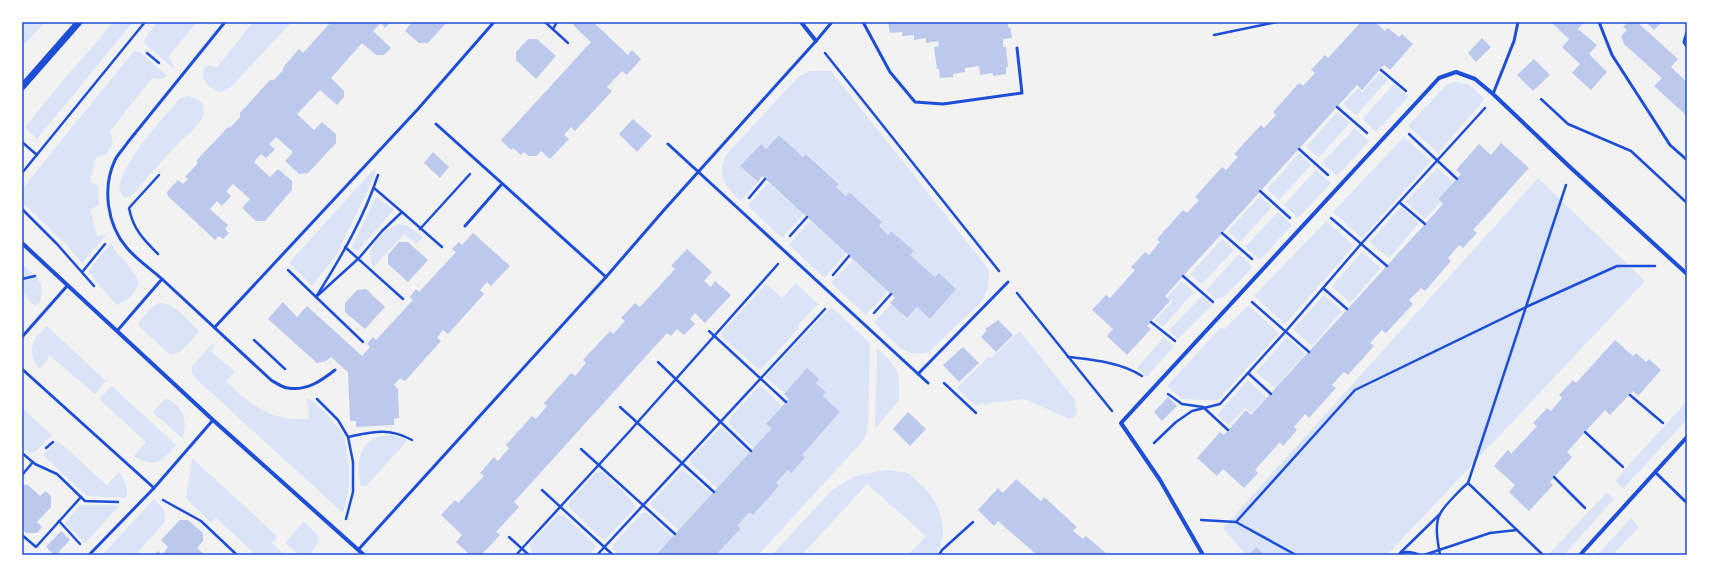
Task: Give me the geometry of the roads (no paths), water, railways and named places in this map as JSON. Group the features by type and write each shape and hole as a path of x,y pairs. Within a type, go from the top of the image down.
{"street":[{"path":"22,88 79,22"},
{"path":"801,22 816,41"},
{"path":"1203,555 1160,480 1122,423 1439,78 1456,72 1475,79 1494,94 1571,168 1687,274"},
{"path":"22,243 213,420 364,555"},
{"path":"1580,555 1687,437"}],"lane":[{"path":"225,22 128,142 116,160 109,180 108,205 114,228 127,248 215,327 271,380 287,388 306,388 322,380 335,370"},
{"path":"215,327 418,109 494,22"},
{"path":"358,550 606,277 832,22"},
{"path":"863,22 890,72 915,102 943,104 1022,93 1017,48"},
{"path":"1494,94 1514,41 1518,22"},
{"path":"1600,23 1612,55 1670,145 1687,160"},
{"path":"1687,32 1684,42 1687,47"},
{"path":"436,124 501,185 606,277"},
{"path":"668,144 927,382"},
{"path":"465,226 501,185"},
{"path":"117,331 162,279"},
{"path":"918,374 1008,282"},
{"path":"22,337 67,286"},
{"path":"22,369 154,488"},
{"path":"89,555 154,488 213,420"},
{"path":"1655,472 1687,503"}]}
